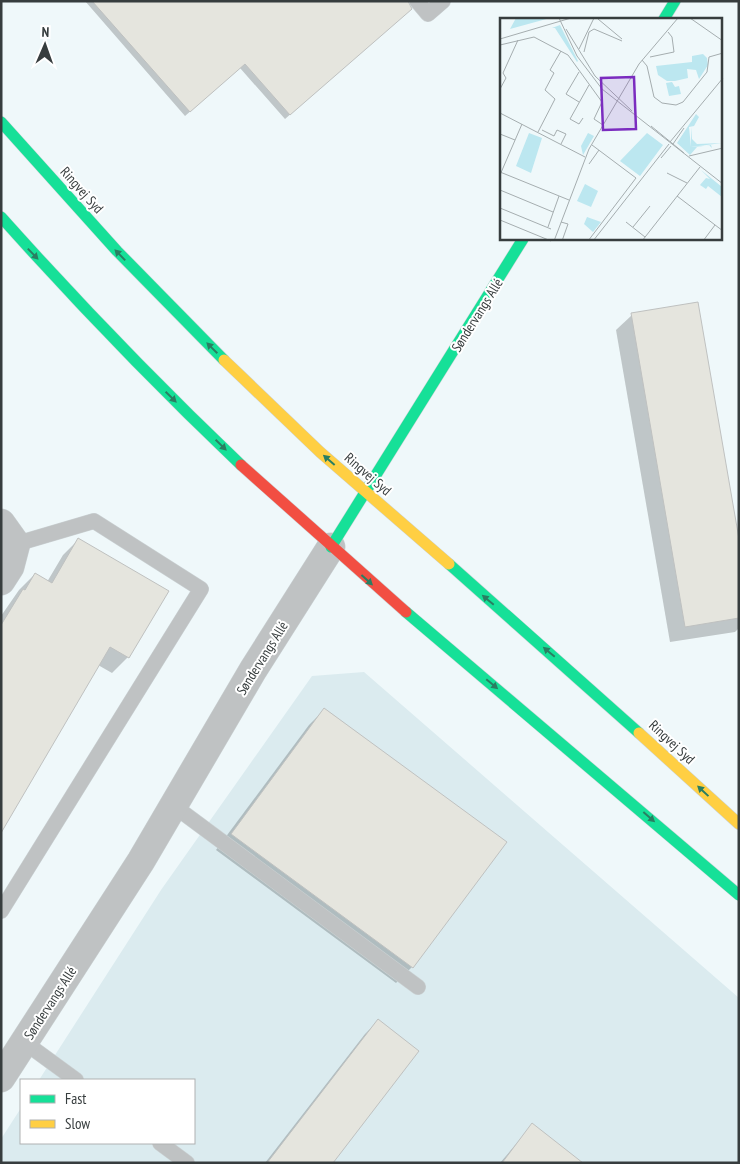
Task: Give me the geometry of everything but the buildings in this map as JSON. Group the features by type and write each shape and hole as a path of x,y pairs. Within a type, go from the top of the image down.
{"main road":[{"path":"665,18 675,1"},
{"name":"Ringvej Syd","path":"1,122 117,252 247,384 366,492 573,672 739,824"},
{"path":"1,217 156,383 331,547 377,589 739,894"},
{"name":"Søndervangs Allé","path":"331,547 522,240"}],"street":[{"path":"1,581 10,567 9,533"},
{"name":"Søndervangs Allé","path":"4,1068 24,1042 174,806 253,670 331,547"}],"lane":[{"path":"418,1 428,14 443,1"},
{"path":"1,911 201,589 94,521 9,533"},
{"path":"174,806 418,987"},
{"path":"24,1042 75,1079"},
{"path":"161,1144 187,1163"}],"shaded area":[{"path":"364,672 739,998 739,1163 1,1163 1,1139 20,1110 20,1144 195,1144 195,1079 40,1079 161,890 312,676"}],"traffic: fast":[{"path":"665,18 675,1"},
{"path":"1,122 117,251 224,360"},
{"path":"1,217 118,343 241,465"},
{"path":"331,547 522,240"},
{"path":"449,564 639,733"},
{"path":"406,612 739,895"}],"traffic: slow":[{"path":"224,360 320,452 449,564"},
{"path":"639,733 739,824"}],"traffic: jam":[{"path":"241,465 406,612"}]}
